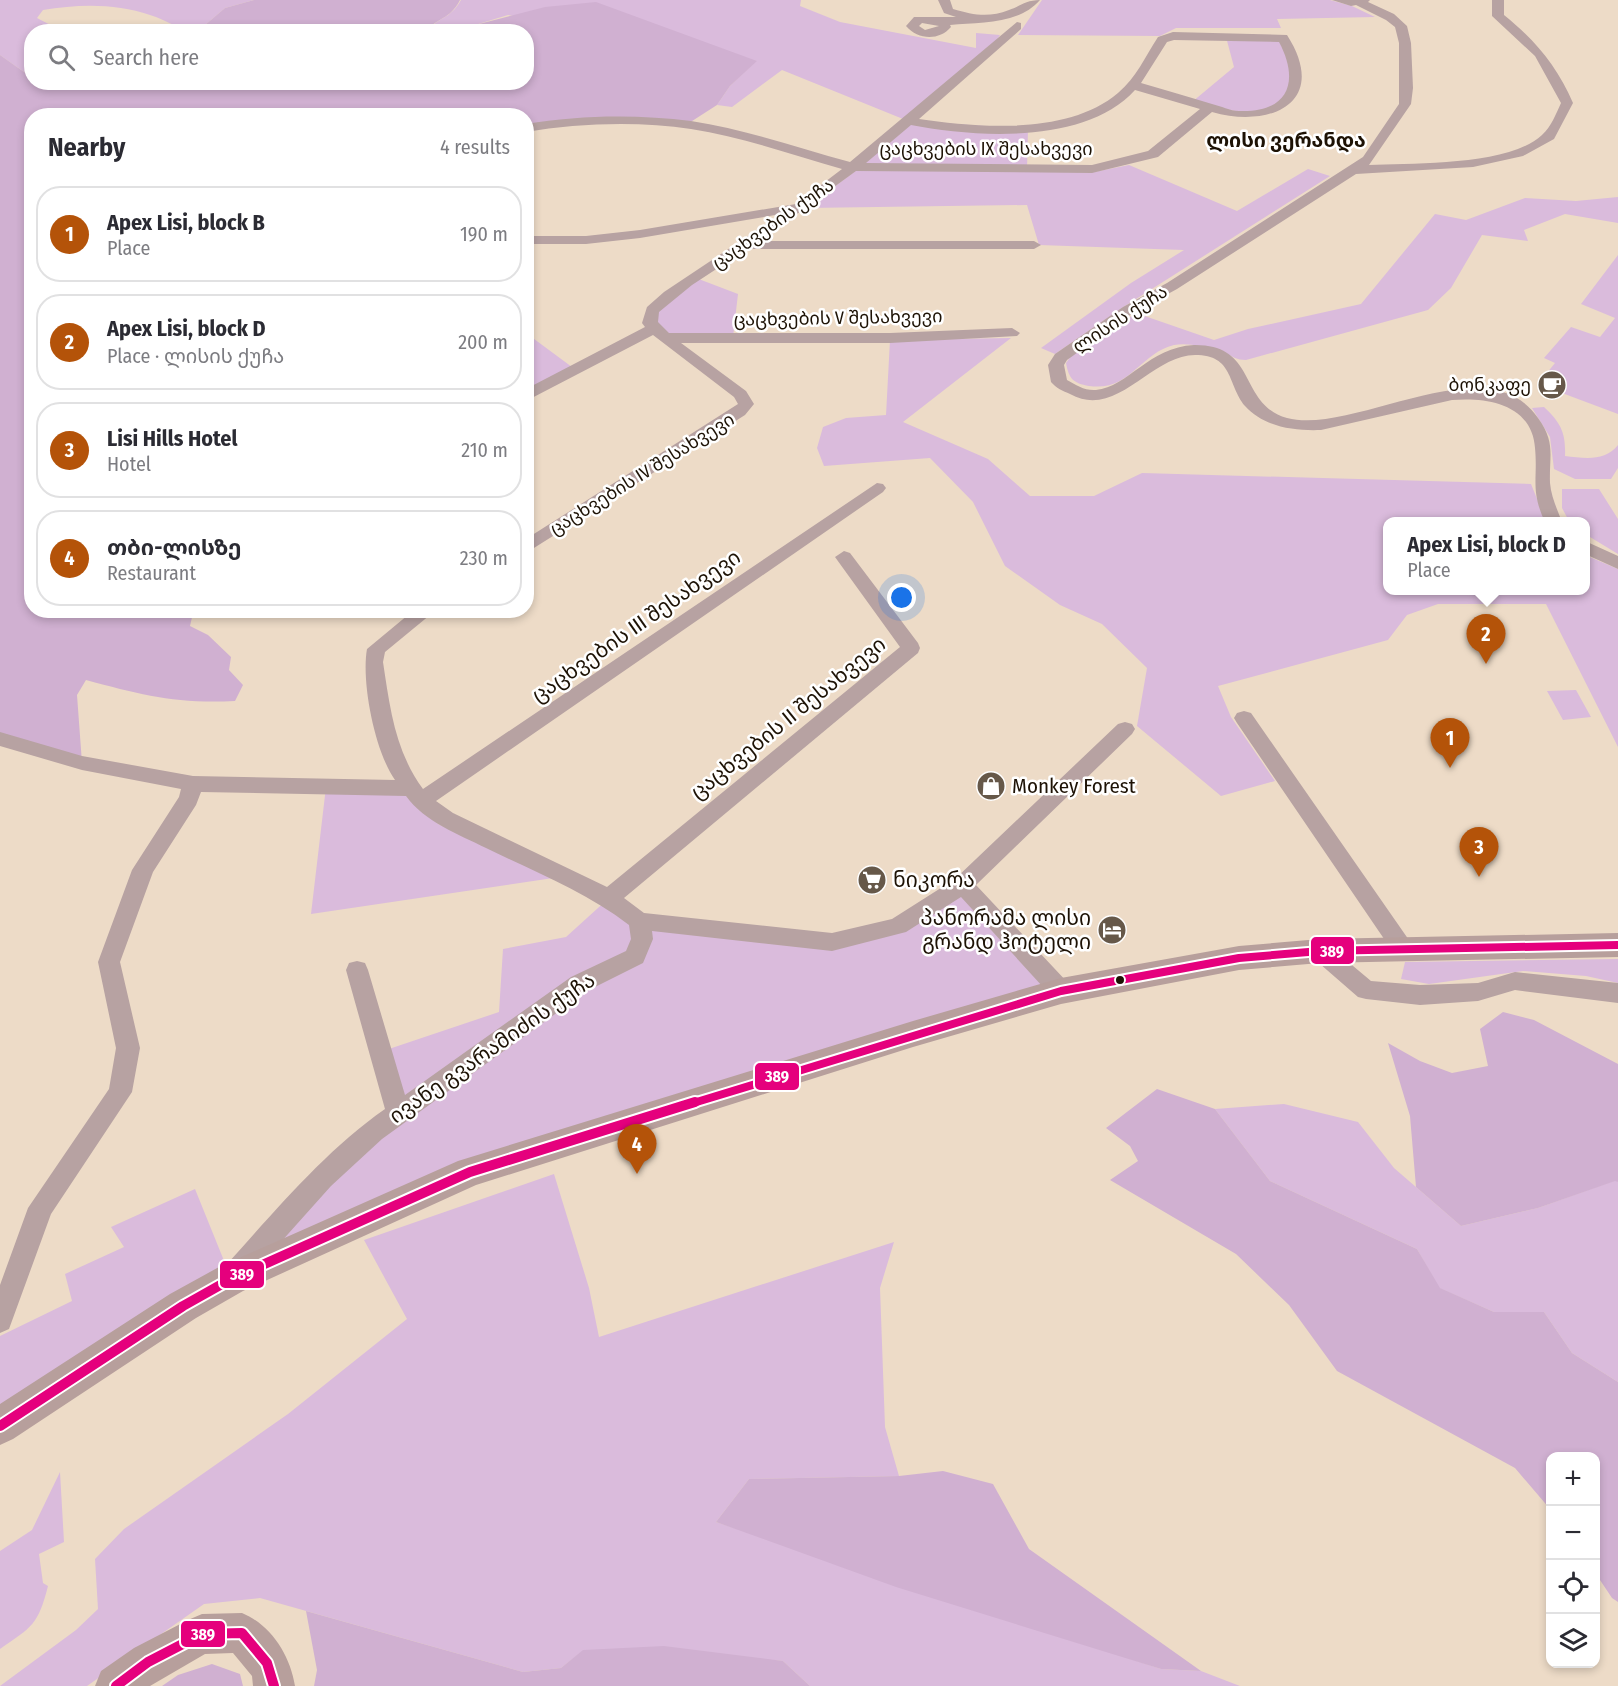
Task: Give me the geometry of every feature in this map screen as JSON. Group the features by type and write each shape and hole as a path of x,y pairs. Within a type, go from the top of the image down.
{"main road":[{"path":"0,1426 183,1306 231,1278 470,1172 1061,991 1239,958 1320,951 1618,945"},
{"path":"116,1686 148,1662 202,1634 242,1633 264,1656 274,1676 274,1686"}],"street":[{"path":"944,0 948,11 980,19"},
{"path":"921,15 912,24 913,28 925,33 940,31 945,27 942,22 1002,17 1023,10 1034,0"},
{"path":"1338,0 1362,1"},
{"path":"1349,170 1488,161 1540,143 1559,124 1567,103 1557,79 1533,44 1498,16 1498,0"},
{"name":"ლისის ქუჩა","path":"1362,1 1401,26 1405,43 1407,88 1405,104 1368,160 1349,170 1172,286 1128,310 1061,357 1056,365 1059,382 1069,390 1084,394 1113,392 1169,354 1192,349 1223,357 1238,371 1250,401 1274,420 1290,424 1321,425 1456,394 1472,392 1495,396 1518,405 1535,424 1543,441 1542,484 1552,517"},
{"name":"ცაცხვების ქუჩა","path":"660,333 650,323 652,310 800,207 852,167 909,121 1017,26"},
{"name":"ცაცხვების IX შესახვევი","path":"909,121 939,127 1017,129 1073,124 1095,115 1133,85 1166,38 1283,38 1297,71 1294,89 1280,106 1254,115 1236,115 1133,85"},
{"name":"ცაცხვების IX შესახვევი","path":"534,127 602,121 689,125 721,130 852,167 1092,169 1153,154 1210,107"},
{"path":"534,240 586,240 640,234 800,207"},
{"path":"746,245 1034,245"},
{"path":"534,392 660,333"},
{"name":"ცაცხვების V შესახვევი","path":"660,333 890,338 1012,333"},
{"name":"ცაცხვების IV შესახვევი","path":"534,542 739,412 746,404 740,394 660,333"},
{"name":"ცაცხვების III შესახვევი","path":"416,794 877,488"},
{"path":"1590,549 1618,563"},
{"name":"ცაცხვების II შესახვევი","path":"609,898 911,648 844,557"},
{"path":"417,618 376,649 374,662 383,724 399,771 416,794 446,819 609,898 639,921 832,942 898,926 963,885 1125,729"},
{"path":"1244,718 1403,949"},
{"path":"0,740 82,764 193,784 416,794"},
{"path":"0,1320 41,1208 120,1092 128,1048 109,962 143,870 189,799 193,784"},
{"path":"963,885 1061,991"},
{"name":"ივანე გვარამიძის ქუჩა","path":"231,1278 349,1151 398,1113 579,984 635,957 642,939 639,921"},
{"path":"1320,951 1366,990 1420,995 1478,992 1515,981 1601,989 1618,993"},
{"path":"357,970 398,1113"}],"shaded area":[{"path":"0,0 254,0 225,8 206,24 173,24 124,8 83,6 43,10 37,18 49,24 24,24 24,72 0,55"},
{"path":"254,0 460,0 452,12 434,24 206,24 225,8"},
{"path":"461,0 801,0 800,6 840,22 976,48 976,33 1000,35 993,46 910,121 1028,129 1027,169 852,167 908,121 782,70 732,107 717,105 730,86 756,61 508,15 478,24 434,24 457,7"},
{"path":"1042,0 1330,0 1352,6 1375,17 1277,19 1281,28 1176,28 1160,36 1018,35"},
{"path":"596,2 757,61 730,86 717,105 689,123 602,121 534,127 534,108 24,108 24,618 192,618 190,626 208,635 231,657 229,670 243,685 235,701 214,702 177,700 142,694 86,680 77,695 82,763 0,739 0,55 24,72 24,90 534,90 534,24 479,24 545,7"},
{"path":"1226,37 1283,38 1297,71 1280,106 1254,115 1192,102 1234,67"},
{"path":"1129,165 1237,211 1308,169 1330,176 1125,306 1055,354 1041,348 1131,283 1184,250 1039,245 1027,205 806,208 858,169 1094,172"},
{"path":"1618,197 1618,223 1565,214 1524,230 1528,241 1482,235 1451,288 1428,310 1246,360 1200,346 1174,345 1162,349 1125,378 1103,386 1089,386 1075,382 1070,377 1067,368 1066,363 1071,356 1136,313 1214,340 1248,329 1361,304 1435,214 1466,220 1525,198 1576,201"},
{"path":"1618,255 1618,414 1538,384 1555,363 1544,358 1571,327 1600,337 1615,318 1581,304"},
{"path":"696,278 738,294 733,337 665,338 652,310"},
{"path":"1011,338 903,422 988,459 1030,496 1094,496 1142,473 1531,484 1544,517 1383,517 1383,595 1590,595 1590,557 1618,569 1618,747 1546,604 1438,604 1407,615 1388,640 1218,686 1231,717 1275,781 1221,796 1137,726 1147,668 1102,624 1060,605 1005,566 973,502 930,458 824,466 817,448 823,427 846,418 886,415 890,340"},
{"path":"534,339 576,370 534,392"},
{"path":"1544,407 1555,418 1561,429 1565,441 1565,456 1594,458 1607,454 1618,445 1618,468 1611,479 1575,479 1554,469 1550,437 1532,408"},
{"path":"1562,489 1599,489 1618,519 1618,554 1590,537 1590,517 1567,517 1562,508"},
{"path":"1576,690 1591,717 1563,720 1547,691"},
{"path":"326,787 412,788 438,824 560,877 311,914"},
{"path":"963,885 1061,991 470,1172 0,1417 0,1336 72,1301 65,1274 124,1247 111,1227 195,1189 231,1278 398,1113 380,1052 499,1012 503,949 566,937 609,898 639,921 832,942 898,926"},
{"path":"1618,959 1618,983 1586,976 1523,971 1429,984 1401,979 1405,962"},
{"path":"1503,1012 1534,1020 1618,1064 1618,1182 1615,1181 1538,1208 1461,1226 1416,1187 1410,1116 1388,1043 1420,1061 1452,1073 1488,1066 1480,1029"},
{"path":"1157,1089 1215,1109 1270,1181 1417,1249 1440,1288 1494,1312 1544,1312 1572,1353 1618,1382 1618,1602 1612,1598 1600,1580 1600,1452 1546,1452 1546,1504 1515,1468 1337,1371 1289,1305 1236,1254 1110,1180 1138,1161 1130,1146 1106,1128"},
{"path":"1284,1104 1358,1122 1394,1168 1461,1226 1538,1208 1616,1180 1618,1182 1618,1382 1572,1353 1544,1312 1494,1312 1439,1288 1417,1249 1270,1181 1215,1109"},
{"path":"554,1174 589,1288 599,1337 894,1242 880,1288 885,1427 899,1476 749,1479 716,1522 1161,1669 1201,1671 1240,1686 810,1686 783,1661 584,1650 561,1668 523,1672 260,1598 204,1604 87,1686 0,1686 76,1630 98,1609 95,1559 124,1529 288,1414 407,1319 364,1240"},
{"path":"943,1471 993,1484 1029,1549 1201,1671 1161,1669 896,1587 716,1522 749,1479 899,1476"},
{"path":"60,1472 64,1542 39,1554 43,1583 48,1586 37,1617 27,1630 0,1649 0,1551 32,1530"},
{"path":"306,1611 523,1672 561,1668 583,1650 664,1646 783,1661 810,1686 314,1686 317,1670"},
{"path":"212,1664 240,1674 243,1686 162,1686 178,1675"}],"transit line":[{"name":"389","path":"0,1426 183,1306 231,1279 470,1172 913,1034 1061,991 1239,958 1320,951 1618,945"},
{"name":"389","path":"116,1686 148,1662 202,1634 242,1633 267,1663 274,1686"}],"place":[{"name":"ბონკაფე","path":"1552,385"},
{"name":"Apex Lisi, block D","path":"1486,664"},
{"name":"Apex Lisi, block B","path":"1450,768"},
{"name":"Monkey Forest","path":"991,786"},
{"name":"Lisi Hills Hotel","path":"1479,877"},
{"name":"ნიკორა","path":"872,880"},
{"name":"პანორამა ლისი გრანდ ჰოტელი","path":"1112,930"},
{"name":"თბი-ლისზე","path":"637,1174"}],"district":[{"name":"ლისი ვერანდა","path":"1286,140"}]}
